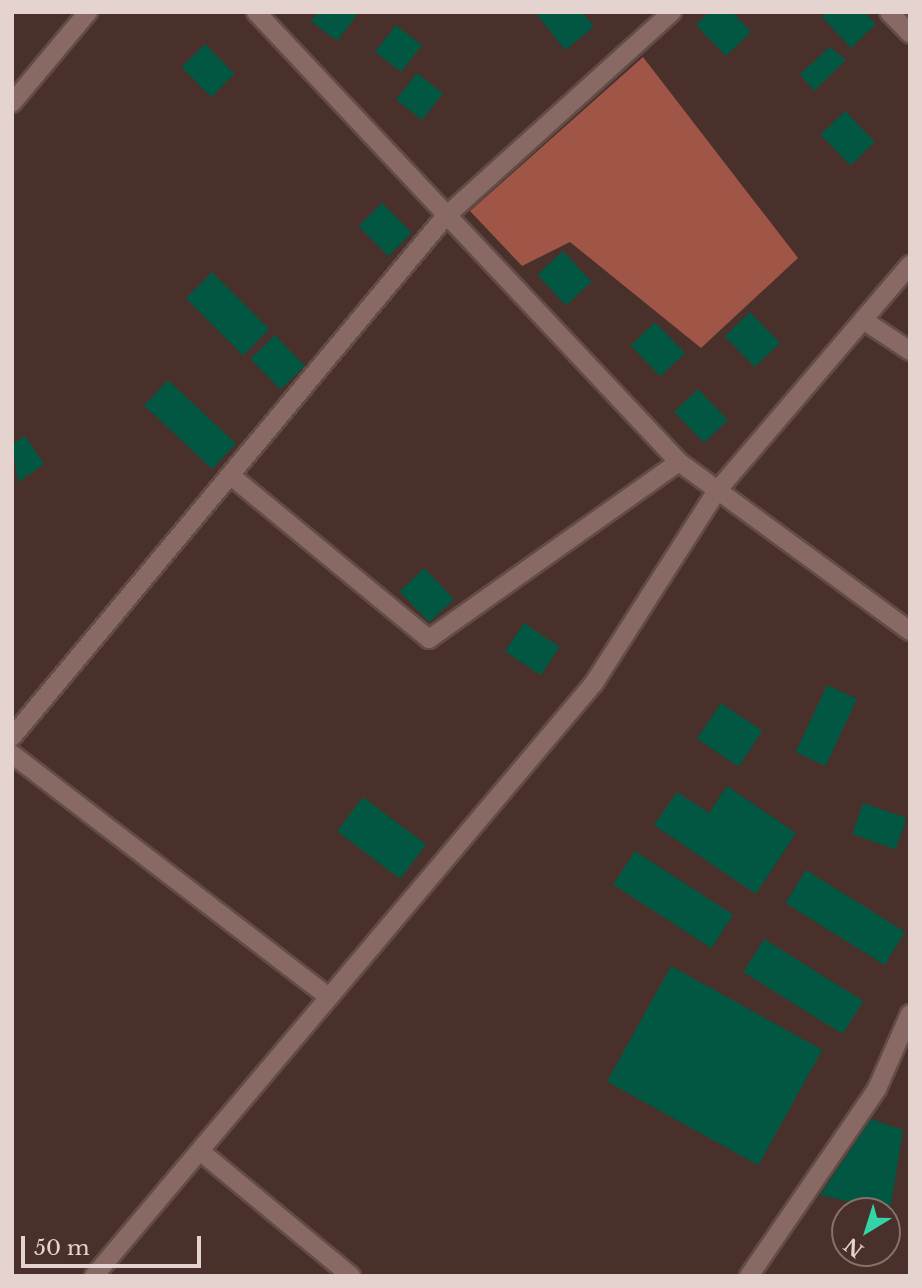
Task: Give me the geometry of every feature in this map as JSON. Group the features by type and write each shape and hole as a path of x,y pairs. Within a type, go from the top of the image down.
{"street":[{"path":"12,103 88,12"},
{"path":"256,12 445,217 679,462 716,492 910,631"},
{"path":"12,737 445,217 672,12"},
{"path":"890,12 910,34"},
{"path":"94,1276 327,996 594,683 716,492 910,265"},
{"path":"863,320 910,351"},
{"path":"230,475 429,639 679,462"},
{"path":"12,754 327,996"},
{"path":"749,1276 877,1089 910,1014"},
{"path":"200,1151 351,1276"}],"shaded area":[{"path":"643,57 798,258 701,348 570,242 522,266 470,211"}],"building":[{"path":"318,12 354,12 357,15 337,41 311,21"},
{"path":"535,12 582,12 594,27 565,50"},
{"path":"709,12 732,12 751,32 726,56 696,25"},
{"path":"826,12 864,12 876,24 851,48 822,17"},
{"path":"396,25 422,45 401,72 375,52"},
{"path":"205,44 235,74 211,97 182,67"},
{"path":"830,47 846,60 814,91 800,74"},
{"path":"417,73 443,93 422,120 396,100"},
{"path":"845,111 875,142 850,166 821,135"},
{"path":"382,203 412,233 388,256 359,226"},
{"path":"563,251 592,282 566,306 537,275"},
{"path":"212,272 269,329 243,355 186,298"},
{"path":"750,312 780,343 755,367 725,336"},
{"path":"655,322 685,353 660,377 631,346"},
{"path":"275,335 305,366 280,390 251,359"},
{"path":"168,380 236,443 212,469 144,406"},
{"path":"698,389 728,420 704,443 674,412"},
{"path":"25,436 44,464 18,482 12,444"},
{"path":"424,568 454,599 429,623 400,592"},
{"path":"524,623 560,647 541,675 505,651"},
{"path":"827,685 857,699 826,766 796,752"},
{"path":"721,703 762,731 738,767 697,739"},
{"path":"727,786 796,833 756,894 654,825 677,792 709,813"},
{"path":"363,797 426,845 400,879 337,831"},
{"path":"863,803 906,818 896,849 852,834"},
{"path":"635,851 733,915 711,948 613,885"},
{"path":"806,870 905,932 885,965 785,903"},
{"path":"764,939 863,1001 843,1034 743,972"},
{"path":"671,966 822,1050 758,1165 607,1081"},
{"path":"871,1119 903,1130 892,1197 831,1198 820,1195"}]}
